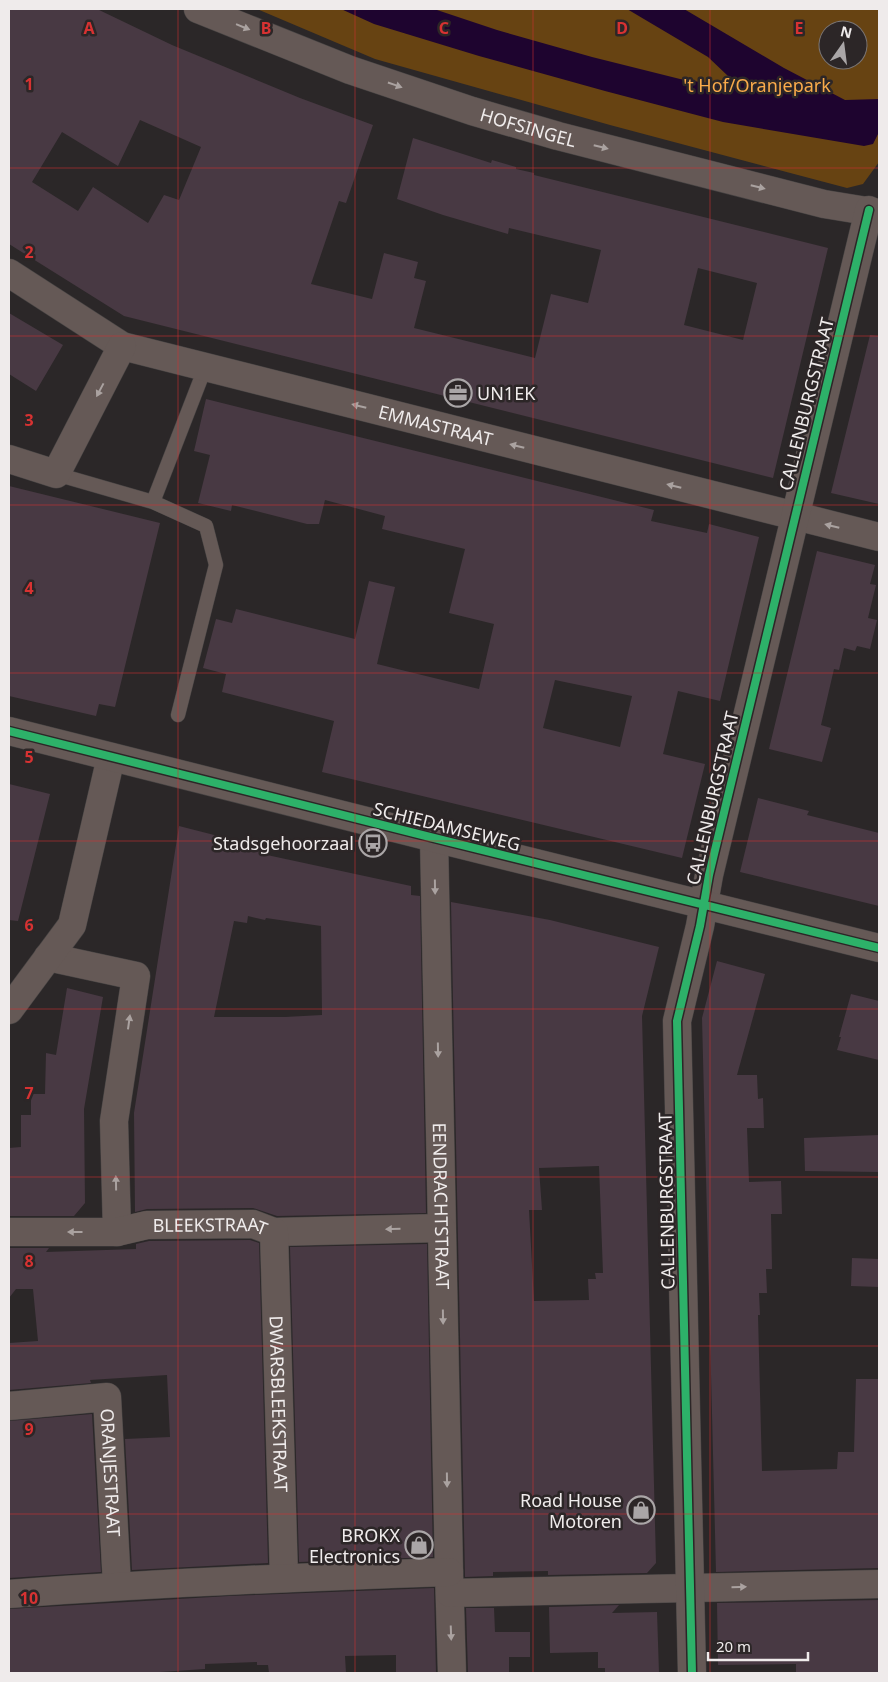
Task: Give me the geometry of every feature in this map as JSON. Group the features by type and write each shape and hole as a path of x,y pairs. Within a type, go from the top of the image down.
{"street":[{"name":"HOFSINGEL","path":"198,9 350,70 472,112 824,204 876,207"},
{"name":"CALLENBURGSTRAAT","path":"692,1673 677,1022 700,926 709,875 794,516 876,207"},
{"name":"EMMASTRAAT","path":"9,273 122,346 879,537"},
{"path":"9,459 56,474 122,346"},
{"name":"SCHIEDAMSEWEG","path":"9,731 879,948"},
{"path":"9,1010 72,925 111,757"},
{"name":"EENDRACHTSTRAAT","path":"434,838 452,1673"},
{"path":"48,957 136,976 114,1121 117,1232"},
{"name":"BLEEKSTRAAT","path":"9,1232 117,1232 147,1225 253,1224 274,1232 441,1228"},
{"name":"DWARSBLEEKSTRAAT","path":"274,1232 284,1578"},
{"name":"ORANJESTRAAT","path":"9,1406 108,1397 117,1586"},
{"path":"9,1594 117,1586 284,1578 690,1588 879,1584"}],"lane":[{"path":"153,502 205,368"},
{"path":"56,474 153,502 206,526 216,565 178,715"}],"green space":[{"name":"'t Hof/Oranjepark","path":"257,9 879,9 879,162 863,184 847,188 610,125 375,59"}],"shaded area":[{"path":"341,9 434,9 497,30 592,57 680,79 720,85 728,76 708,57 627,9 684,9 784,68 845,100 879,99 879,132 873,144 864,146 723,122 479,56 374,24"}],"building":[{"path":"9,9 97,9 172,45 300,98 373,125 346,203 339,201 311,284 372,299 384,253 418,262 414,278 426,281 414,328 535,358 551,294 588,303 601,250 509,228 508,234 397,199 413,138 491,163 492,160 516,167 516,169 534,173 534,175 828,248 773,478 124,316 9,244","holes":["140,120 201,147 179,200 164,195 148,223 93,187 78,211 32,182 62,132 118,166","698,268 757,283 743,340 684,325"]},
{"path":"9,313 63,345 36,391 9,374"},
{"path":"870,335 879,336 879,504 831,493"},
{"path":"206,399 654,510 651,521 707,533 709,524 759,537 720,701 678,691 663,754 705,764 682,858 322,772 334,721 222,692 226,674 203,668 216,619 232,623 236,609 355,639 369,581 395,587 377,664 479,689 494,624 449,613 465,549 382,529 385,516 325,500 319,524 307,524 232,505 231,511 198,503 210,455 194,451","holes":["555,680 632,696 620,747 543,728"]},
{"path":"9,486 160,523 115,707 99,704 96,716 9,696"},
{"path":"817,551 875,565 870,584 876,585 868,618 877,620 870,649 857,646 855,651 844,648 839,670 834,669 821,725 831,728 822,762 769,749"},
{"path":"9,784 50,794 18,921 9,920"},
{"path":"758,798 809,811 807,815 879,833 879,906 740,872"},
{"path":"179,826 222,837 221,841 267,851 267,855 411,886 411,895 420,896 426,1213 277,1216 253,1208 147,1209 135,1212 134,1113","holes":["248,916 265,920 266,918 321,926 322,1015 214,1017 234,921 247,923"]},
{"path":"451,902 550,920 659,947 642,1016 656,1563 647,1573 548,1575 548,1571 493,1572 493,1576 465,1577","holes":["599,1166 603,1273 595,1273 596,1279 588,1279 589,1300 534,1301 529,1210 542,1210 539,1168"]},
{"path":"717,961 765,974 737,1075 757,1075 758,1099 763,1098 764,1128 747,1128 749,1182 781,1181 782,1214 771,1214 772,1269 766,1269 767,1293 759,1293 762,1471 837,1469 838,1452 854,1452 856,1379 879,1379 879,1568 716,1572 702,1018"},
{"path":"67,988 103,997 84,1109 85,1203 74,1216 9,1216 9,1148 21,1147 21,1115 31,1115 31,1094 45,1094 46,1053 56,1055"},
{"path":"851,994 879,1001 879,1060 837,1050"},
{"path":"879,1135 879,1172 805,1171 804,1138"},
{"path":"250,1240 259,1243 268,1563 132,1570 125,1439 170,1437 167,1375 90,1380 91,1383 9,1390 9,1343 38,1341 33,1289 16,1289 9,1298 9,1248 49,1248 46,1252 136,1249 136,1244 149,1241"},
{"path":"427,1244 433,1557 299,1562 290,1247"},
{"path":"852,1258 879,1259 879,1287 851,1286"},
{"path":"92,1414 101,1572 9,1578 9,1421"},
{"path":"434,1588 436,1673 396,1673 396,1655 345,1656 346,1673 269,1673 268,1665 257,1665 257,1662 205,1664 205,1669 160,1673 9,1673 9,1609 229,1596"},
{"path":"879,1600 879,1673 796,1673 796,1664 718,1665 717,1603"},
{"path":"619,1605 612,1613 657,1612 659,1673 605,1673 605,1668 598,1668 598,1652 550,1653 549,1607"},
{"path":"466,1608 494,1608 495,1632 530,1632 530,1657 509,1657 509,1673 468,1673"}],"cycle path":[{"path":"692,1673 677,1021 700,926 709,875 869,210"},
{"path":"9,731 879,948"}],"place":[{"name":"UN1EK","path":"458,393"},
{"name":"Stadsgehoorzaal","path":"373,843"},
{"name":"Road House Motoren","path":"641,1510"},
{"name":"BROKX Electronics","path":"419,1545"}]}
